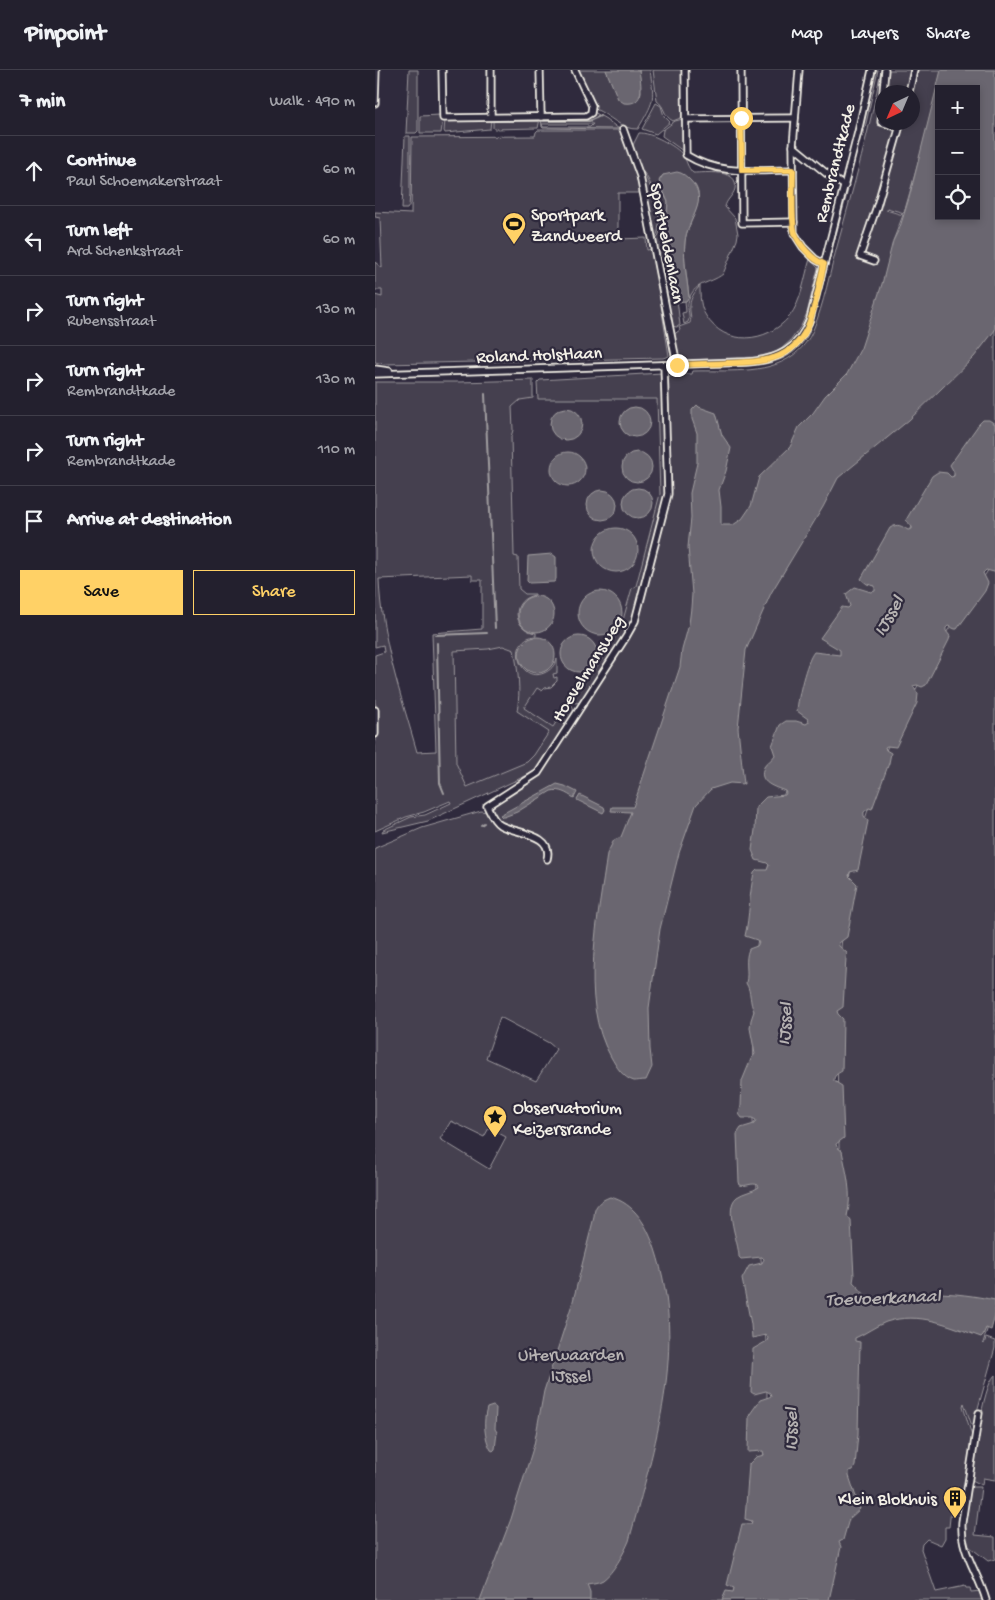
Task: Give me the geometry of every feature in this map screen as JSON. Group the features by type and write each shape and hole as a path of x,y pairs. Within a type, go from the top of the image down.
{"street":[{"path":"375,103 376,70"},
{"path":"442,70 443,118 586,116 591,113 592,106 575,70"},
{"path":"491,70 491,117"},
{"path":"540,70 541,117"},
{"path":"685,70 686,155 711,167 742,170 793,170"},
{"path":"741,70 742,223 794,222"},
{"path":"799,70 793,146 794,233 803,247 815,259 824,264"},
{"name":"Rembrandtkade","path":"677,365 757,362 786,352 800,339 808,325 845,186 872,70"},
{"path":"884,85 885,70"},
{"path":"911,85 914,70"},
{"path":"686,119 795,118"},
{"name":"Sportveldenlaan","path":"623,128 640,176 677,365"},
{"name":"Rembrandtkade","path":"874,261 860,256 877,206 899,130"},
{"path":"793,146 832,178 845,186"},
{"name":"Hoevelmansweg","path":"547,859 549,850 544,841 499,824 493,818 487,806 538,773 635,621 668,494 664,365"},
{"name":"Roland Holstlaan","path":"375,374 677,365"},
{"name":"Roland Holstlaan","path":"375,369 401,373"},
{"path":"375,710 375,734"},
{"path":"979,1413 962,1522 962,1536 965,1551 979,1578 986,1600"}],"shaded area":[{"path":"657,392 660,494 624,631 571,706 537,768 471,797 456,763 453,651 503,646 505,397"}],"green space":[{"path":"409,70 418,70 418,131 416,133 406,133"},
{"path":"578,70 606,70 614,88 640,96 639,70 650,70 652,101 638,129 621,125 595,109"},
{"path":"653,70 683,70 683,117 673,121 667,116 657,101"},
{"path":"878,70 863,137 861,136 874,71"},
{"name":"Uiterwaarden IJssel","path":"881,70 995,70 980,85 935,85 935,103 904,213 887,208 886,210 903,215 893,241 995,262 995,430 954,475 912,527 875,592 809,723 784,794 768,868 757,945 754,1010 753,1121 766,1343 767,1396 764,1452 753,1521 734,1590 730,1600 375,1600 375,848 422,828 481,811 487,812 493,809 493,804 542,771 632,633 638,620 672,490 668,462 667,377 676,374 692,374 693,371 757,369 782,362 799,351 813,330 824,298 875,100 875,130 920,130 920,85 878,85","holes":["500,1017 549,1043 556,1049 536,1081 486,1058","451,1121 484,1137 489,1128 506,1137 489,1169 440,1139"]},
{"path":"656,103 661,106 664,116 670,122 656,134 642,129"},
{"path":"594,112 619,129 543,128 542,127 541,119","holes":["542,124 593,124 590,127 543,127"]},
{"path":"440,115 440,120 443,120 441,133 420,133 420,116"},
{"path":"540,119 538,128 493,128 493,120"},
{"path":"683,119 683,151 662,136 663,130 675,121"},
{"path":"445,120 491,120 490,129 445,133"},
{"name":"Sportpark Zandweerd","path":"538,130 621,130 635,168 640,193 618,193 618,239 646,238 647,250 652,249 669,356 663,358 384,364 375,362 375,295 382,297 382,290 375,290 375,262 382,268 380,218 375,217 375,212 411,214 412,137 535,136"},
{"path":"639,133 656,137 675,148 683,155 693,173 720,173 732,178 735,182 735,189 725,207 735,218 738,234 737,240 723,274 702,284 690,296 688,303 689,320 684,324 682,313 686,312 685,301 689,297 685,241 697,206 698,192 695,185 663,175 660,179 660,187 668,202 669,250 680,325 677,327 671,326 655,241 659,235 660,227 656,198 648,179 638,168 632,147"},
{"path":"405,136 410,136 410,195 409,206 407,209 402,209"},
{"path":"640,170 649,183 656,204 659,225 658,233 654,239"},
{"path":"846,190 848,190 812,325 811,324"},
{"path":"810,259 818,268 807,313 791,340 781,349 757,357 681,360 673,335 680,330 679,327 690,323 691,300 700,286 700,298 703,309 714,326 724,333 735,337 758,336 780,326 789,317 800,297"},
{"path":"808,331 810,331 803,343 785,358 774,362 751,366 684,368 764,363 788,353 799,344"},
{"path":"662,373 667,490 632,623 582,702 575,703 569,698 584,676 595,669 611,641 616,636 623,620 632,588 636,586 660,494 657,399 538,399 537,383 540,380"},
{"path":"533,380 533,398 520,400 512,407 514,556 518,557 519,589 525,594 535,594 521,602 517,614 522,626 528,631 536,633 536,636 527,639 521,644 518,651 522,667 535,675 549,671 557,659 557,673 553,674 554,678 557,677 557,681 551,687 545,688 542,691 537,688 524,708 553,727 568,704 572,705 575,713 534,772 428,821 382,832 411,817 425,815 451,803 450,801 375,831 375,747 378,713 375,702 375,655 384,652 383,645 375,647 375,382","holes":["472,575 472,580 482,580 482,629 432,633 436,751 417,752 398,688 388,645 379,579","503,646 514,650 519,680 517,711 549,732 534,755 527,762 467,787 456,763 454,651"]},
{"path":"995,560 995,1304 983,1343 986,1338 995,1341 995,1348 973,1429 964,1403 963,1406 972,1436 962,1510 951,1509 949,1527 945,1527 945,1538 941,1545 927,1539 922,1544 921,1549 936,1592 965,1586 970,1588 971,1592 981,1591 983,1600 823,1600 847,1216 839,1147 836,1011 849,877 887,748 948,630"},
{"path":"995,1375 995,1480 983,1478 982,1485 972,1480 982,1409 990,1383"},
{"path":"970,1487 981,1487 975,1535 995,1537 995,1559 988,1561 966,1544 965,1523"}],"water":[{"path":"606,70 639,70 641,93 639,98 631,103 624,103 618,99"},
{"path":"941,70 995,70 995,330 974,357 909,420 838,478 823,507 771,593 746,650 738,728 744,784 730,783 711,789 696,805 679,853 660,929 649,1008 652,1067 646,1080 634,1081 626,1077 618,1068 601,1034 595,1010 593,984 596,930 607,854 614,840 621,837 631,812 611,811 612,807 633,807 680,667 682,650 689,624 692,594 688,547 691,518 690,493 697,463 697,433 692,419 692,410 697,405 716,413 722,435 731,448 726,471 719,490 721,525 733,525 742,519 751,506 759,477 790,447 799,427 813,413 825,396 847,374 861,348 882,284 893,241 900,227 935,94 935,220 980,220 980,85 937,85"},
{"path":"677,172 683,174 696,188 698,203 685,242 689,297 686,301 677,302 666,225 668,202 659,181 663,175"},
{"path":"635,407 646,411 650,422 646,433 635,437 624,433 620,422 624,411"},
{"path":"566,408 578,412 582,424 578,436 566,440 554,436 550,424 554,412"},
{"name":"IJssel","path":"983,420 989,420 995,424 995,571 986,570 983,573 988,583 985,591 957,629 948,626 946,628 950,636 949,640 926,685 922,687 913,686 918,694 917,703 896,747 885,747 891,753 889,763 872,809 869,808 864,812 864,816 868,821 858,870 850,872 849,876 857,884 847,937 839,943 839,946 847,953 843,1007 837,1011 843,1019 842,1071 835,1076 834,1081 842,1086 844,1138 836,1144 842,1151 848,1183 849,1208 847,1216 851,1221 853,1282 867,1297 877,1301 934,1293 965,1295 995,1300 995,1316 991,1330 986,1328 981,1337 935,1321 911,1318 886,1322 855,1338 855,1341 860,1342 858,1434 855,1466 853,1470 849,1471 849,1476 860,1509 849,1519 843,1540 839,1542 841,1547 829,1600 722,1600 726,1591 733,1592 734,1588 727,1585 742,1524 751,1524 752,1521 745,1519 749,1464 756,1457 764,1455 763,1451 748,1452 749,1417 760,1400 771,1396 766,1391 754,1394 751,1392 753,1349 767,1341 768,1338 766,1335 752,1338 742,1279 749,1266 762,1263 764,1259 762,1257 741,1259 739,1257 731,1217 733,1202 737,1197 759,1187 756,1184 740,1185 739,1182 737,1134 741,1128 754,1124 756,1120 742,1118 739,1114 742,1081 755,1054 750,1028 754,1011 746,983 747,958 749,949 757,946 759,943 757,940 745,936 754,873 757,870 767,870 769,865 756,860 752,850 756,807 766,797 785,795 786,793 768,784 762,772 775,755 772,746 780,725 786,721 806,724 809,722 808,719 797,711 805,671 814,652 840,655 840,650 820,638 842,607 848,608 850,606 846,594 855,587 871,592 875,591 875,586 867,584 861,579 890,528 897,525 908,530 912,529 906,520 932,476 938,472 947,473 951,477 954,476 950,465"},
{"path":"568,452 580,457 585,469 580,481 568,486 556,481 551,469 556,457"},
{"path":"637,452 648,456 652,467 648,478 637,482 626,478 622,467 626,456"},
{"path":"638,488 649,492 653,503 649,514 638,518 627,514 623,503 627,492"},
{"path":"602,490 613,494 617,505 613,516 602,520 591,516 587,505 591,494"},
{"path":"620,528 632,534 637,542 637,558 632,566 624,571 612,572 600,566 595,558 594,546 600,534 608,529"},
{"path":"552,554 556,557 556,579 554,582 529,583 527,581 528,556"},
{"path":"604,591 616,597 621,604 621,622 616,629 609,634 596,635 588,632 581,625 578,609 581,601 588,594"},
{"path":"536,596 549,601 554,614 549,627 536,632 523,627 518,614 523,601"},
{"path":"579,636 592,641 597,654 592,667 579,672 566,667 561,654 566,641"},
{"path":"537,637 550,642 555,655 550,668 537,673 524,668 519,655 524,642"},
{"path":"557,784 577,792 574,798 560,791 551,791 517,812 504,817 500,815"},
{"path":"580,795 604,807 603,813 577,800"},
{"path":"610,1197 619,1200 633,1210 648,1232 655,1249 664,1286 669,1323 668,1360 664,1396 649,1469 629,1541 611,1573 599,1582 587,1584 590,1600 480,1600 511,1519 534,1445 544,1391 573,1301 595,1210 600,1202"},
{"path":"493,1406 496,1408 495,1429 497,1432 495,1449 493,1451 487,1440 485,1424 487,1408"}],"waterway":[{"path":"543,121 589,121 600,116"},
{"path":"494,121 538,121"},
{"path":"485,394 495,628"},
{"path":"436,635 487,633"},
{"path":"437,643 440,783 444,793"}],"place":[{"name":"Sportpark Zandweerd","path":"514,245"},
{"name":"Observatorium Keizersrande","path":"495,1138"},
{"name":"Klein Blokhuis","path":"955,1519"}],"route":[{"path":"677,365 762,361 773,358 783,354 800,339 812,313 824,264 815,259 803,247 794,233 793,170 742,170 741,118"}],"water label":[{"name":"Toevoerkanaal","path":"883,1296"}]}
